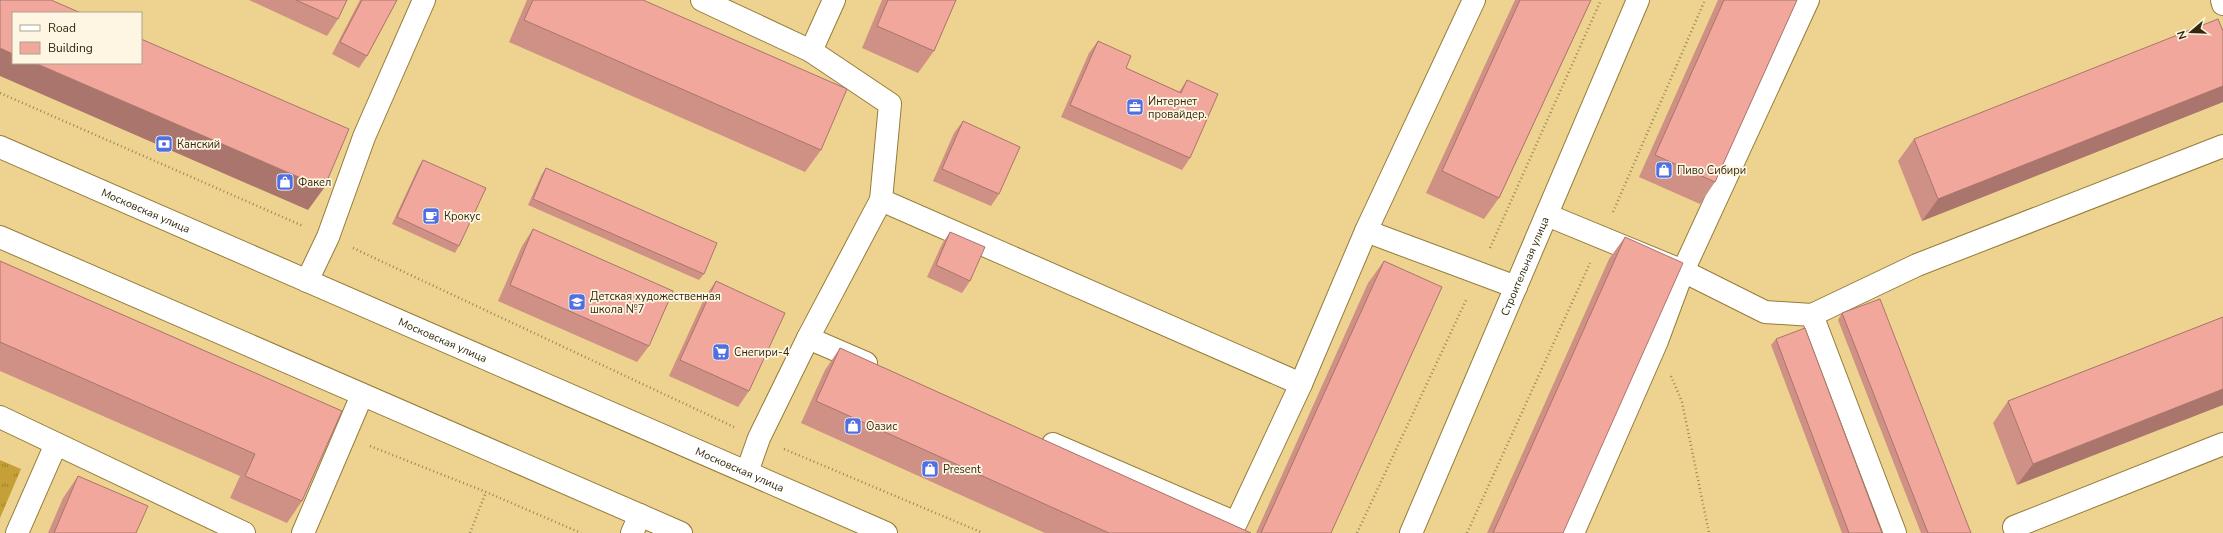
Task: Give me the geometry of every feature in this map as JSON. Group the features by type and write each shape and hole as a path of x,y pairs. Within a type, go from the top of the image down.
{"main road":[{"path":"307,281 328,236 364,137 424,0"},
{"path":"702,0 811,51 890,104 881,200 808,338 759,438 747,472"},
{"path":"811,51 834,0"},
{"path":"1033,435 1236,523 1301,384 1366,231 1474,0"},
{"name":"Строительная улица","path":"1411,533 1638,0"},
{"path":"1573,533 1657,341 1683,271 1808,0"},
{"path":"2222,0 2223,4"},
{"path":"342,128 364,137"},
{"path":"1547,215 1683,271 1765,312 1812,314 1917,265 2223,146"},
{"name":"Московская улица","path":"0,147 886,533"},
{"path":"881,200 1301,384"},
{"path":"1366,231 1516,287"},
{"path":"0,237 362,396 636,524 681,533"},
{"path":"1812,314 1895,533"},
{"path":"808,338 888,372"},
{"path":"303,533 362,396"},
{"path":"0,417 244,533"},
{"path":"17,533 56,444"},
{"path":"2014,527 2223,444"}],"path":[{"path":"1467,533 1601,238 1705,0"},
{"path":"0,93 328,236 759,438 983,533"},
{"path":"1657,341 1682,402 1709,533"},
{"path":"345,435 381,452 486,492 582,533"},
{"path":"470,533 486,492"}],"green space":[{"path":"0,460 21,469 0,518"}],"building":[{"path":"0,0 51,0 79,12 12,12 12,54 0,48"},
{"path":"296,0 347,0 338,19"},
{"path":"362,0 397,0 367,56 340,42"},
{"path":"533,0 643,0 847,89 821,150 524,20"},
{"path":"888,0 956,0 934,51 877,26"},
{"path":"1520,0 1591,0 1499,198 1442,171"},
{"path":"1724,0 1797,0 1715,182 1655,155"},
{"path":"2218,19 2223,31 2223,86 1938,199 1914,139"},
{"path":"142,39 349,129 324,188 37,64 142,64"},
{"path":"1098,41 1131,56 1126,68 1181,93 1187,80 1218,94 1190,158 1070,105"},
{"path":"963,121 1020,147 999,194 942,169"},
{"path":"423,160 486,188 459,246 397,217"},
{"path":"546,168 717,243 704,274 533,199"},
{"name":"Детская художественная школа №7","path":"533,229 673,291 649,346 510,285"},
{"path":"950,232 985,247 970,281 936,265"},
{"path":"1625,237 1683,263 1563,533 1493,533"},
{"path":"0,261 342,411 302,501 245,476 255,454 0,342"},
{"path":"1384,261 1442,287 1331,533 1261,533"},
{"name":"Снегири-4","path":"716,281 785,313 749,391 680,360"},
{"path":"1880,299 1971,533 1928,533 1842,313"},
{"path":"2223,317 2223,389 2033,464 2008,401"},
{"path":"1805,328 1882,533 1849,533 1776,339"},
{"path":"840,348 1251,533 1109,533 816,401"},
{"path":"78,476 148,506 136,533 54,533"}],"place":[{"name":"Интернет провайдер.","path":"1135,107"},
{"name":"Канский","path":"164,144"},
{"name":"Пиво Сибири","path":"1664,170"},
{"name":"Факел","path":"285,182"},
{"name":"Крокус","path":"431,216"},
{"name":"Детская художественная школа №7","path":"577,302"},
{"name":"Снегири-4","path":"721,352"},
{"name":"Оазис","path":"853,426"},
{"name":"Present","path":"930,469"}]}
